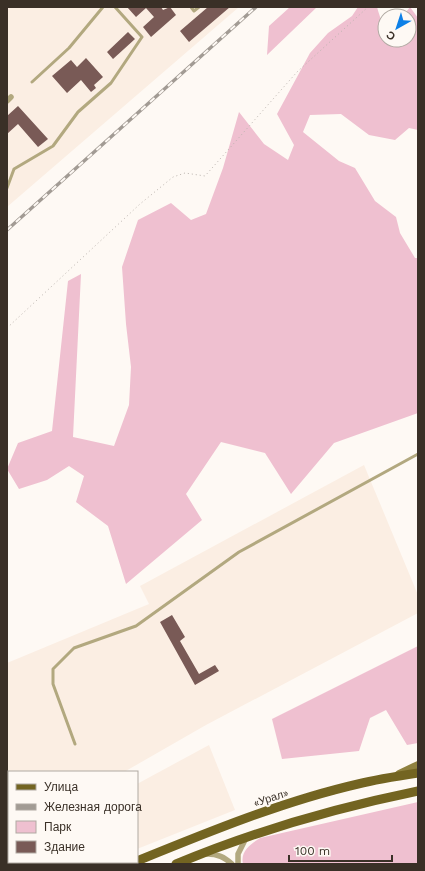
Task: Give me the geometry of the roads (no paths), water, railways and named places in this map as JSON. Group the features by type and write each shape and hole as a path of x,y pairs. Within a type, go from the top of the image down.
{"main road":[{"path":"392,778 418,765"},
{"name":"«Урал»","path":"138,861 213,830 284,806 358,784 418,773"},
{"path":"176,864 247,836 358,803 418,791"}],"street":[{"path":"238,864 238,854 247,836"},
{"path":"201,854 215,854 224,857 232,864"}],"lane":[{"path":"32,82 69,48 103,7"},
{"path":"7,188 14,170 53,146 78,112 111,83 142,37 115,7"},
{"path":"191,7 194,11 199,7"},
{"path":"75,744 53,684 53,669 74,648 136,626 239,552 418,454"}],"railway":[{"path":"7,230 256,7"}]}
